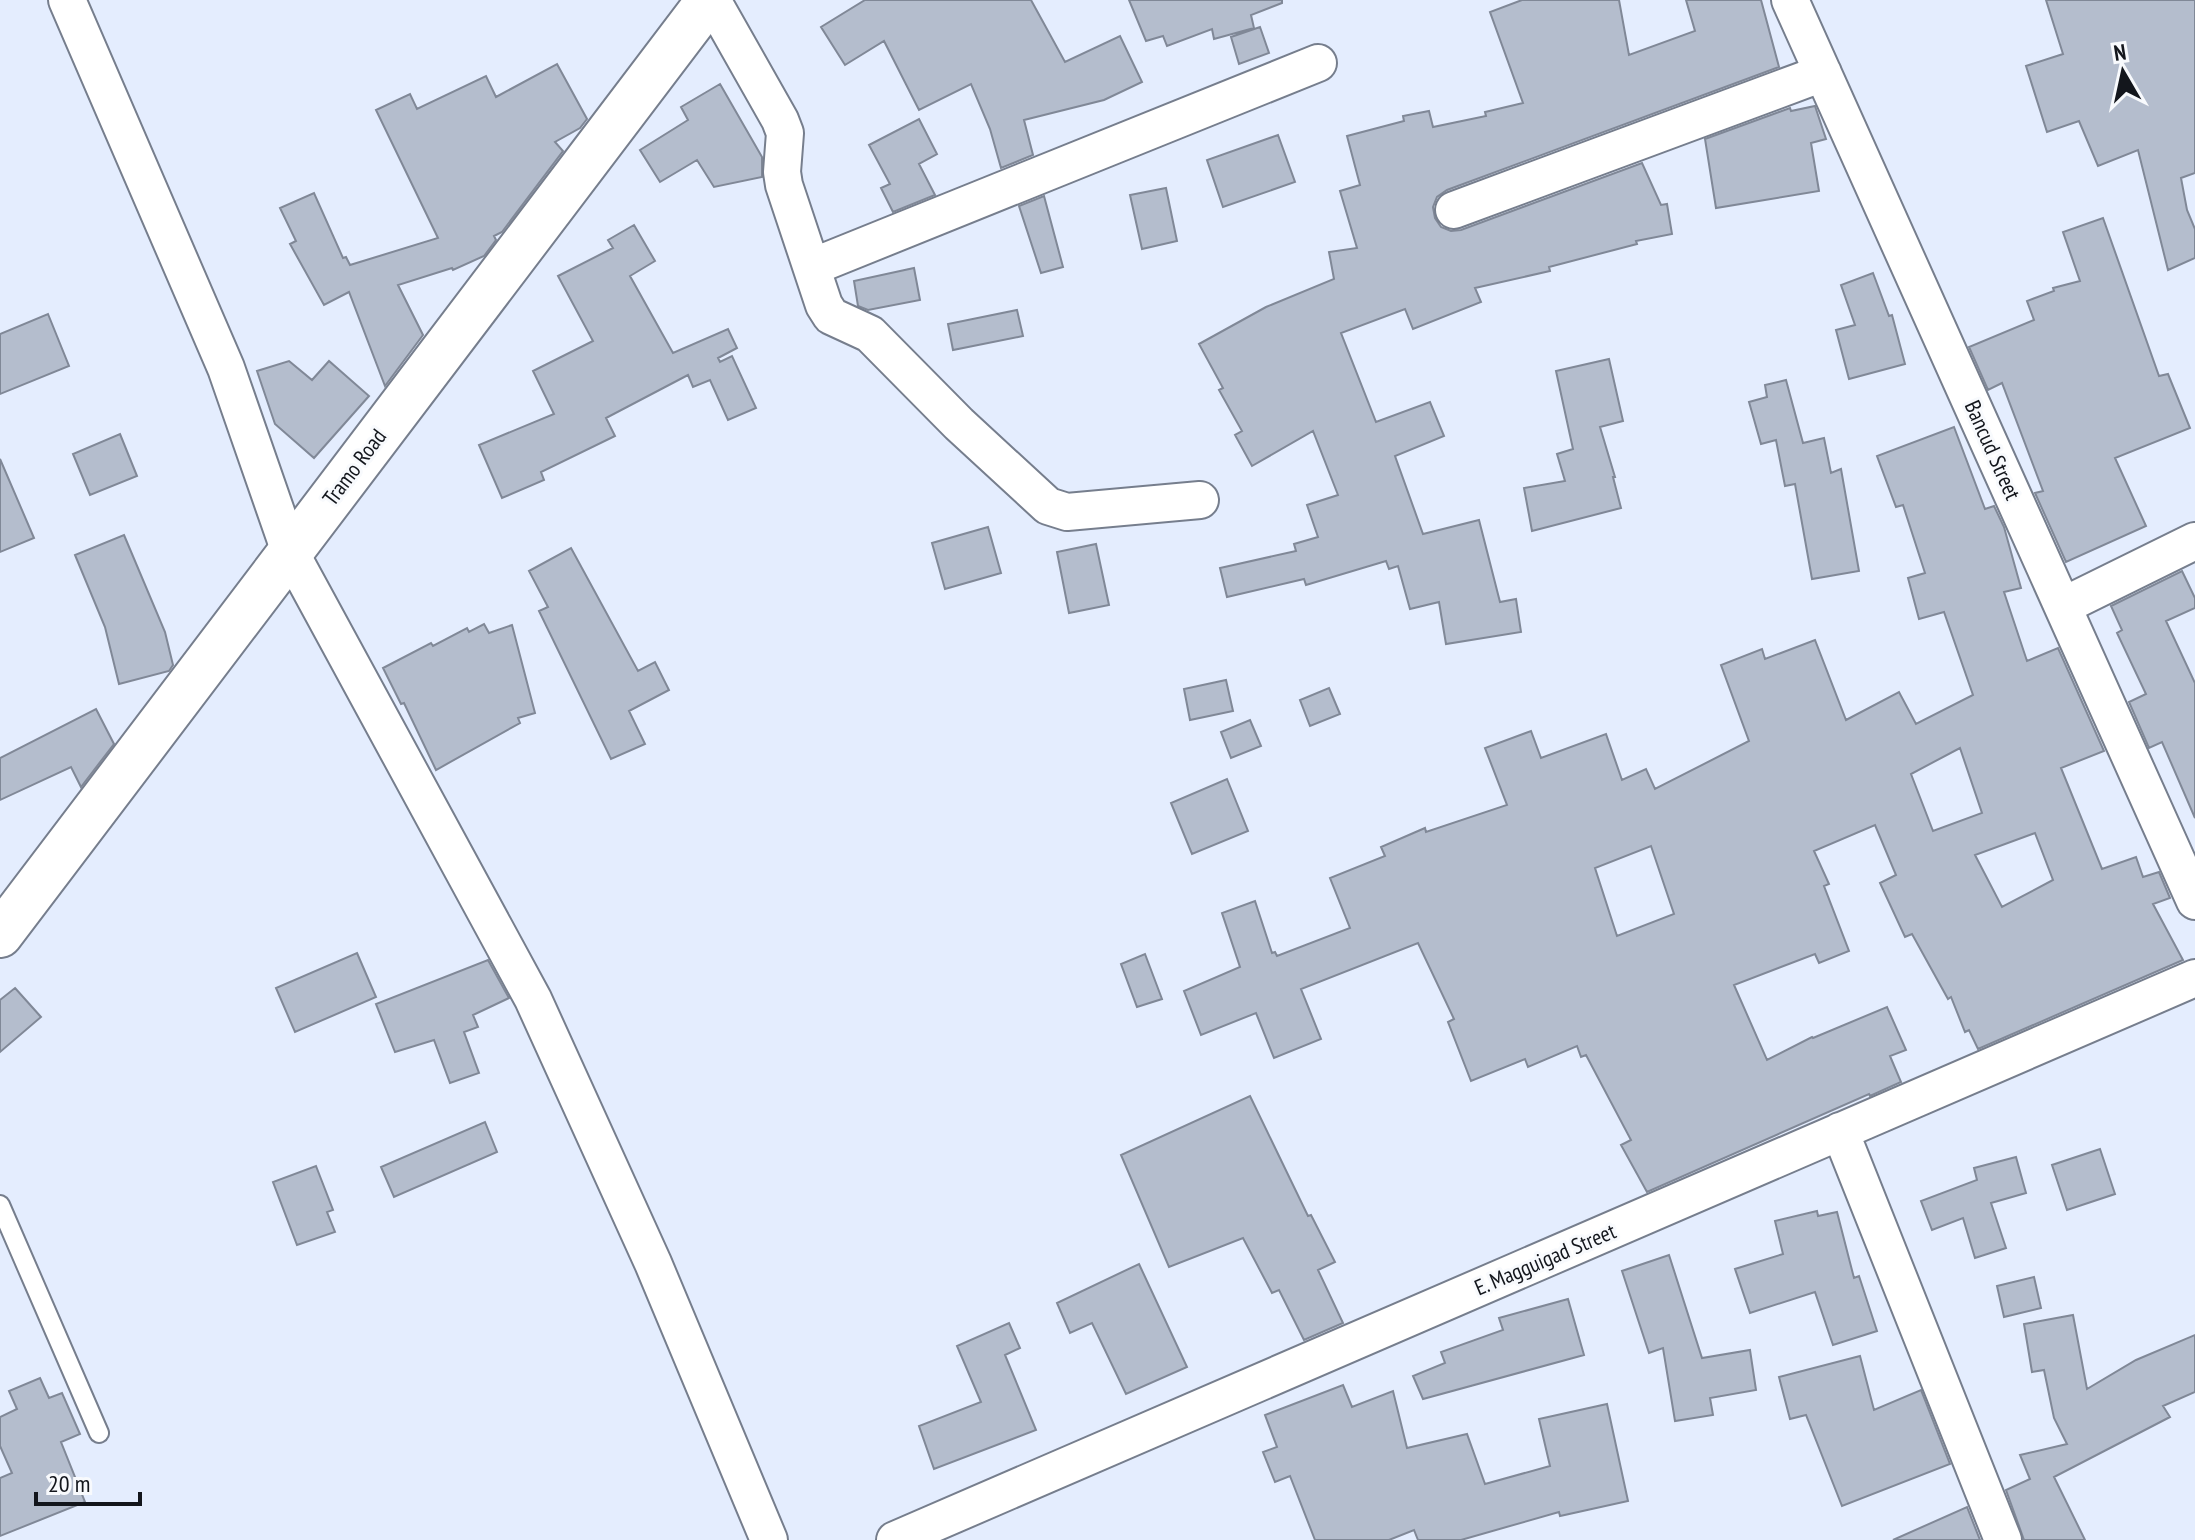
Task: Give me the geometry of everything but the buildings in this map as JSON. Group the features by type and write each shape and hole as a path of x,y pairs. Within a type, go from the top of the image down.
{"main road":[{"name":"Tramo Road","path":"0,935 710,0"}],"street":[{"path":"67,0 226,368 290,552 533,999 653,1263 769,1540"},
{"path":"710,0 764,90 785,133 784,185 827,312 870,334 959,424 1048,506 1067,512 1200,500"},
{"name":"Bancud Street","path":"1790,0 2195,901"},
{"path":"812,267 1318,63"},
{"path":"1454,210 1823,73"},
{"path":"2063,606 2195,541"},
{"name":"E. Magguigad Street","path":"895,1540 2195,978"},
{"path":"1840,1131 2003,1540"}],"lane":[{"path":"0,1205 99,1433"}]}
